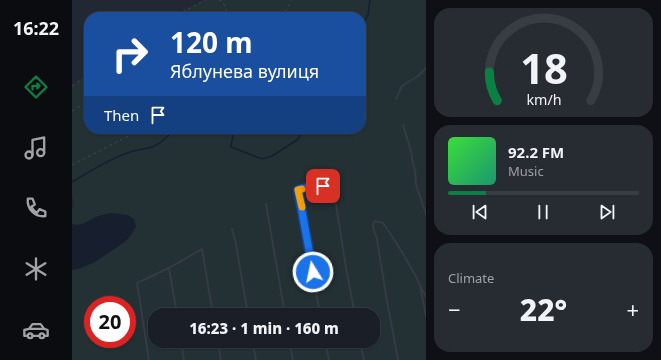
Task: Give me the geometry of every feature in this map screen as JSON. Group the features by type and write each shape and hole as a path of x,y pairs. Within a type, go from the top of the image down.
{"lane":[{"path":"396,99 402,86 418,76 426,68"},
{"path":"403,125 411,151 416,185 426,214"},
{"path":"319,308 298,190 316,185 323,186 334,192 354,308"},
{"path":"266,204 283,308"},
{"path":"398,360 377,239 373,227 375,221 380,221 383,223 394,239 426,297"},
{"path":"232,229 247,308"},
{"path":"148,360 137,283 169,268 202,249 212,308"},
{"path":"169,268 176,308"},
{"path":"419,282 426,316"},
{"path":"182,348 184,360"},
{"path":"219,348 221,360"},
{"path":"253,348 256,360"},
{"path":"290,348 292,360"},
{"path":"326,348 329,360"},
{"path":"361,348 364,360"}],"path":[{"path":"182,12 206,0"},
{"path":"219,0 223,2 227,12"},
{"path":"285,12 292,0"},
{"path":"72,86 84,78"},
{"path":"72,111 84,103"},
{"path":"72,165 132,134"}],"shaded area":[{"path":"206,0 426,0 426,360 72,360 72,270 95,262 126,241 134,219 129,216 114,213 99,216 82,224 73,225 72,209 75,205 72,198 72,86 84,78 84,134 366,134 366,12 182,12"}],"water":[{"path":"111,213 128,215 134,219 136,227 132,234 126,241 95,262 72,270 72,224 79,225 96,217"}],"waterway":[{"path":"366,19 370,0"},
{"path":"72,182 117,157 157,145 169,134"},
{"path":"233,134 231,147 262,159 272,156 297,140 301,134"}],"slow traffic":[{"path":"302,189 298,190 302,207"}],"route":[{"path":"313,272 298,190 316,185 323,186"}]}
